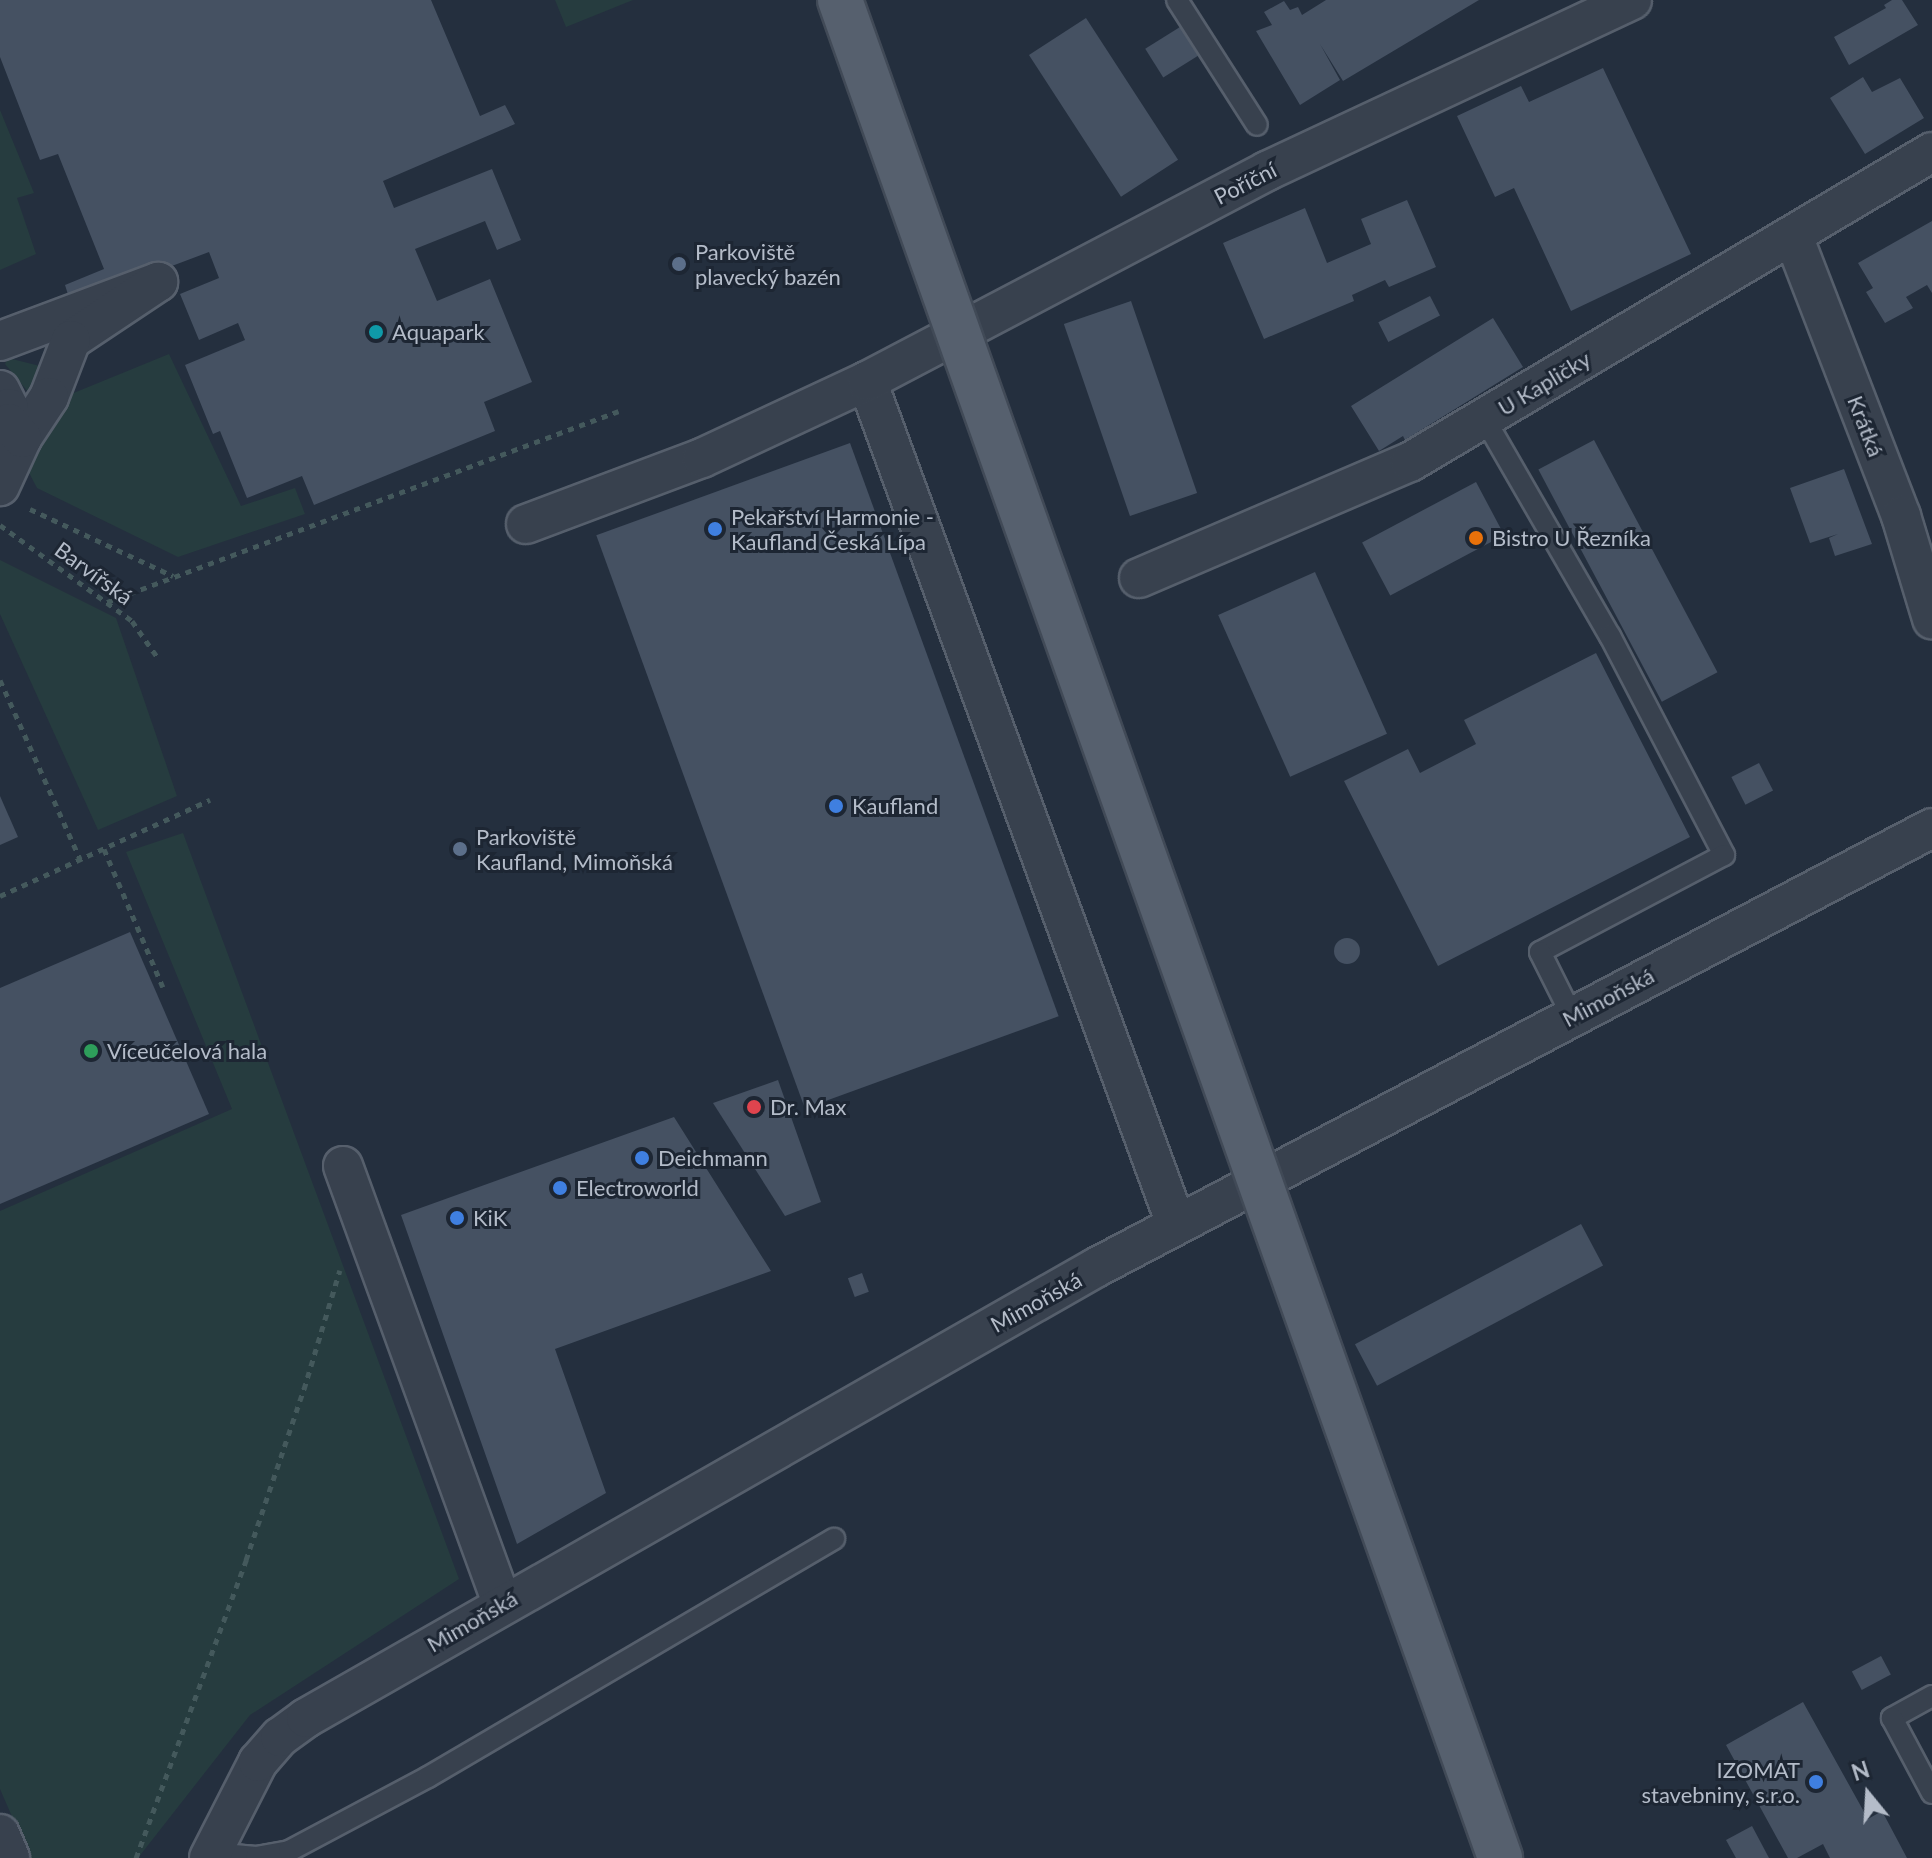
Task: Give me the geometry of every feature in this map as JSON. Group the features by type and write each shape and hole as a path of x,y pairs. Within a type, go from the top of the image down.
{"main road":[{"path":"840,0 1500,1858"}],"street":[{"name":"Poříční","path":"526,524 702,458 867,381 1267,171 1632,0"},
{"name":"U Kapličky","path":"1139,578 1410,462 1932,152"},
{"name":"Krátká","path":"1793,236 1901,516 1932,619"},
{"path":"0,341 158,282 71,340 49,397 11,443"},
{"path":"867,381 1176,1224"},
{"path":"0,390 9,408 14,497"},
{"name":"Mimoňská","path":"208,1856 258,1762 280,1737 306,1718 502,1603 1176,1224 1932,828"},
{"path":"343,1166 502,1603"},
{"path":"0,1834 10,1858"}],"lane":[{"path":"1177,0 1257,125"},
{"path":"1484,418 1610,636 1724,855 1540,952 1572,1016"},
{"path":"208,1856 256,1857 289,1851 428,1777 834,1539"},
{"path":"1932,1696 1892,1718 1932,1793"}],"path":[{"path":"107,602 619,411"},
{"path":"14,497 174,577"},
{"name":"Barvířská","path":"0,525 132,621 158,658"},
{"path":"0,680 80,859"},
{"path":"0,896 210,800"},
{"path":"104,849 163,987"},
{"path":"136,1858 246,1560 304,1389 344,1257"}],"green space":[{"path":"555,0 633,0 566,27"},
{"path":"0,110 34,193 17,198 36,254 0,270"},
{"path":"169,354 241,506 295,488 305,514 178,557 37,488 26,467 54,401"},
{"path":"8,358 56,370 54,382 29,393 5,364"},
{"path":"0,560 116,618 177,796 98,830 0,614"},
{"path":"183,833 459,1579 250,1715 138,1858 30,1858 0,1789 0,1211 232,1109 126,852"}],"building":[{"path":"0,0 431,0 480,116 505,105 515,124 383,181 394,208 492,169 521,240 497,250 485,221 415,249 437,301 490,279 532,382 484,402 495,431 314,505 302,476 247,498 220,431 213,434 185,365 245,340 238,323 199,340 180,294 219,278 209,252 71,304 65,285 104,269 58,154 40,160 0,57"},
{"path":"1326,0 1479,0 1343,81 1320,44 1340,80 1300,105 1256,31 1272,25 1264,12 1284,1 1290,10 1298,7 1302,15"},
{"path":"1892,0 1902,0 1918,25 1849,65 1834,37 1886,8 1884,5"},
{"path":"1086,18 1178,160 1121,197 1029,55"},
{"path":"1180,27 1198,56 1163,78 1145,49"},
{"path":"1603,68 1691,254 1571,311 1514,188 1495,197 1457,116 1521,86 1529,102"},
{"path":"1863,77 1872,92 1900,78 1924,118 1865,154 1830,98"},
{"path":"1407,200 1436,267 1389,287 1385,280 1352,295 1354,301 1264,339 1223,243 1305,208 1327,263 1371,244 1361,219"},
{"path":"1932,221 1932,293 1927,285 1906,297 1913,308 1885,323 1866,292 1873,288 1858,263"},
{"path":"1430,296 1440,316 1388,342 1378,322"},
{"path":"1131,301 1197,493 1130,516 1064,324"},
{"path":"1493,318 1523,367 1405,440 1403,436 1379,451 1351,406"},
{"path":"1594,440 1717,672 1662,702 1538,470"},
{"name":"Kaufland","path":"850,443 1059,1016 805,1109 596,535"},
{"path":"1844,469 1872,544 1835,556 1829,538 1838,534 1810,543 1790,488"},
{"path":"1476,482 1504,535 1390,596 1362,543"},
{"path":"1315,572 1387,734 1290,777 1218,615"},
{"path":"1596,653 1690,837 1438,966 1344,781 1408,749 1420,773 1476,744 1464,720"},
{"path":"1759,763 1773,791 1745,805 1731,777"},
{"path":"0,796 18,837 0,845"},
{"name":"Víceúčelová hala","path":"130,932 209,1114 0,1204 0,988"},
{"path":"1347,938 1356,942 1360,951 1356,960 1347,964 1338,960 1334,951 1338,942"},
{"path":"778,1080 821,1202 785,1216 713,1103"},
{"path":"674,1117 771,1271 555,1349 606,1493 517,1544 401,1215"},
{"path":"1581,1224 1603,1265 1377,1386 1355,1344"},
{"path":"862,1273 869,1292 855,1297 848,1278"},
{"path":"1881,1656 1891,1675 1862,1690 1852,1671"},
{"path":"1803,1702 1868,1819 1882,1811 1907,1858 1830,1858 1823,1844 1797,1858 1788,1858 1726,1745"},
{"path":"1752,1826 1769,1858 1736,1858 1726,1840"}],"place":[{"name":"Parkoviště plavecký bazén","path":"679,264"},
{"name":"Aquapark","path":"376,332"},
{"name":"Pekařství Harmonie - Kaufland Česká Lípa","path":"715,529"},
{"name":"Bistro U Řezníka","path":"1476,538"},
{"name":"Kaufland","path":"836,806"},
{"name":"Parkoviště Kaufland, Mimoňská","path":"460,849"},
{"name":"Víceúčelová hala","path":"91,1051"},
{"name":"Dr. Max","path":"754,1107"},
{"name":"Deichmann","path":"642,1158"},
{"name":"Electroworld","path":"560,1188"},
{"name":"KiK","path":"457,1218"},
{"name":"IZOMAT stavebniny, s.r.o.","path":"1816,1782"}]}
